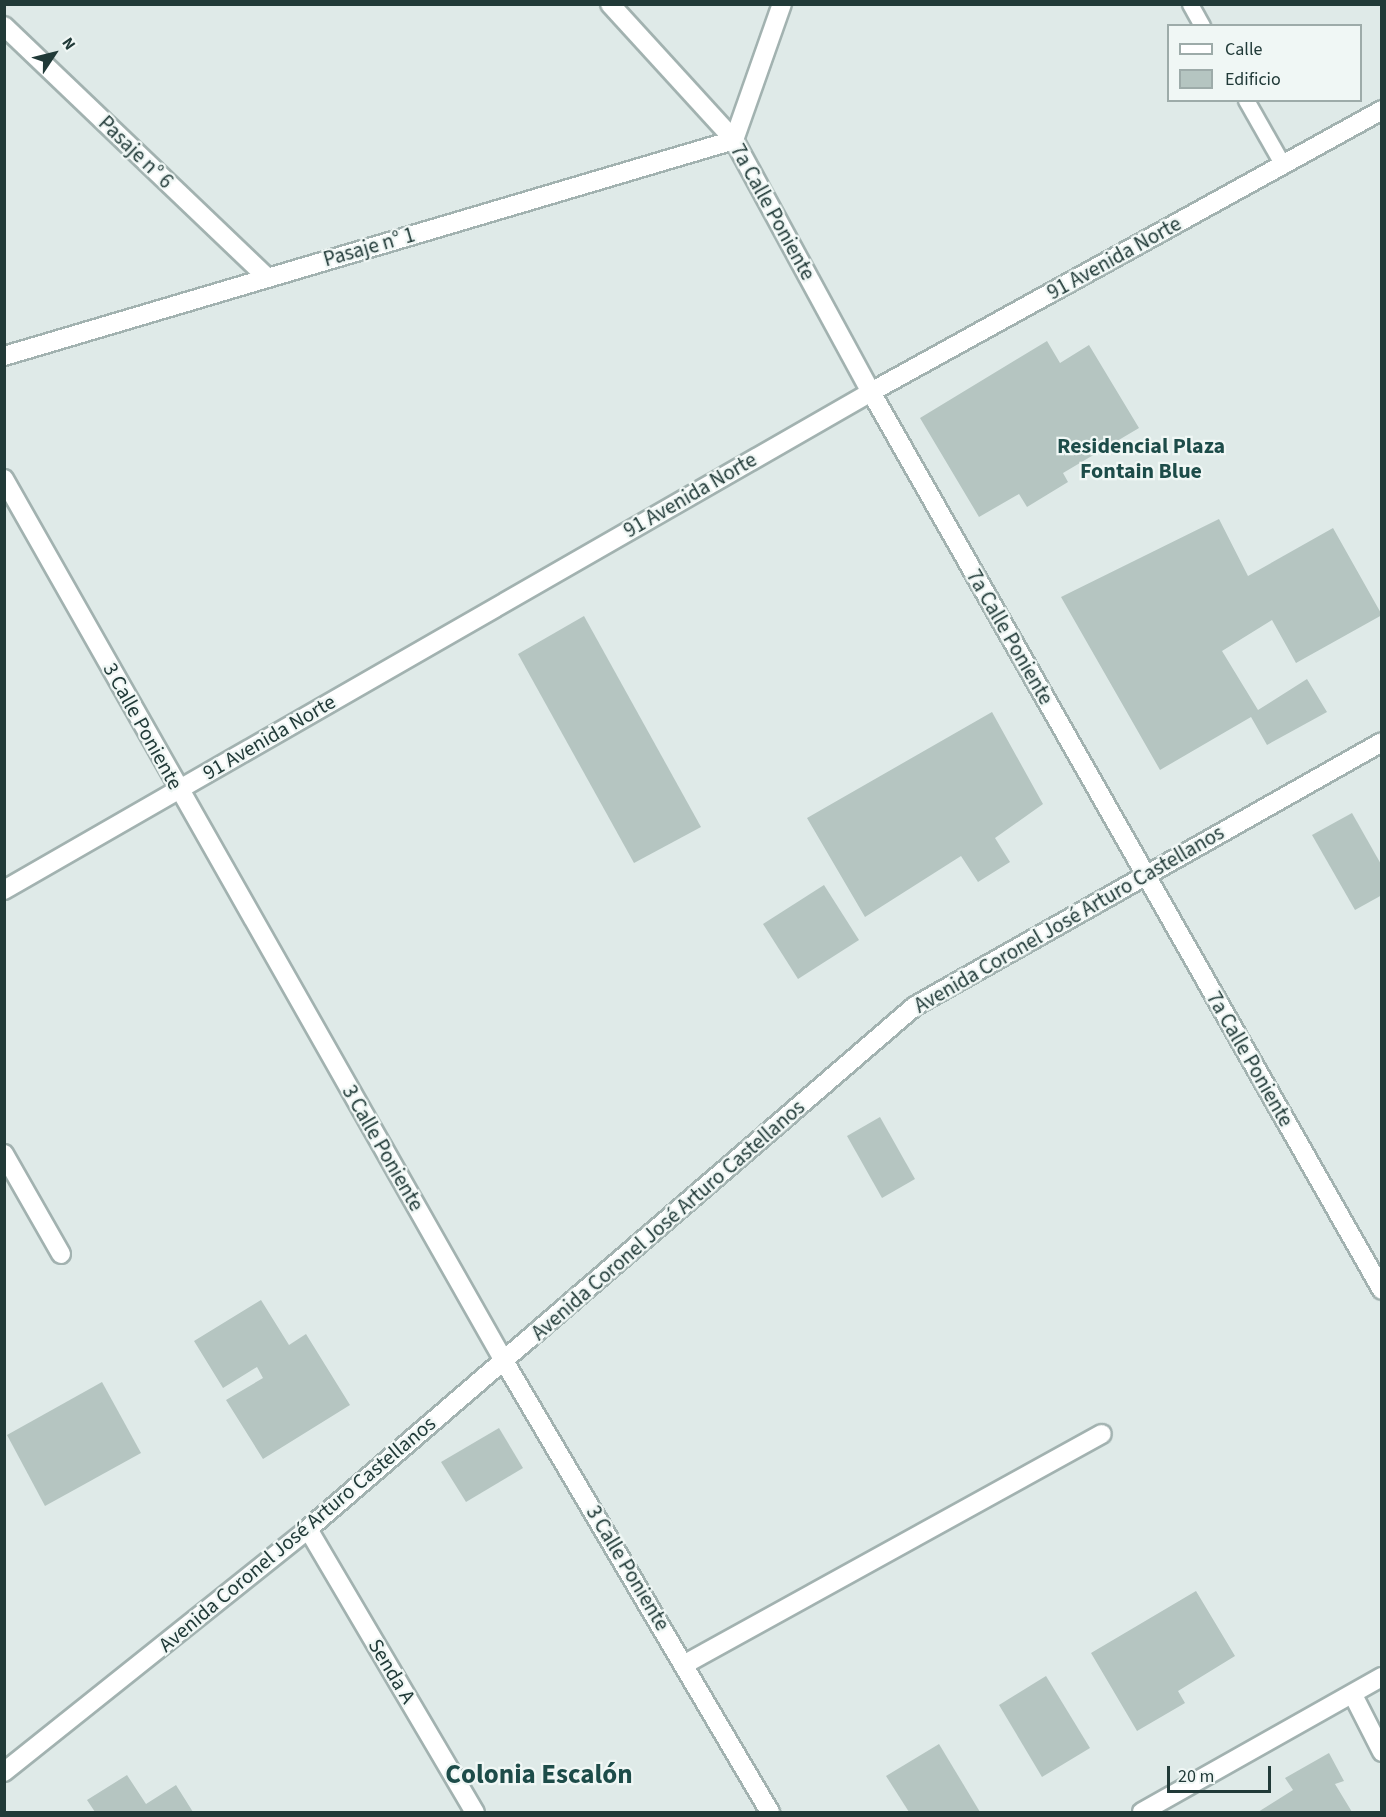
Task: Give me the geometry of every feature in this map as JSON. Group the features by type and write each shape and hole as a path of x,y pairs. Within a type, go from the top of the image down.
{"street":[{"name":"7a Calle Poniente","path":"610,4 734,140 871,392 1382,1290"},
{"path":"734,140 782,4"},
{"name":"Pasaje n° 6","path":"4,26 267,277"},
{"name":"91 Avenida Norte","path":"4,890 871,392 1382,110"},
{"name":"Pasaje n° 1","path":"4,356 734,140"},
{"name":"3 Calle Poniente","path":"4,479 504,1361 770,1812"},
{"name":"Avenida Coronel José Arturo Castellanos","path":"4,1772 308,1528 915,1006 1144,873 1382,742"},
{"path":"4,1154 62,1254"},
{"path":"684,1664 1102,1434"},
{"name":"Senda A","path":"308,1528 475,1812"},
{"path":"1142,1812 1382,1677"},
{"path":"1353,1695 1382,1752"}],"lane":[{"path":"1190,4 1201,24"},
{"path":"1247,102 1283,165"}],"building":[{"path":"1047,341 1060,363 1089,345 1139,428 1063,473 1068,482 1027,507 1019,494 979,517 920,418"},
{"path":"1219,519 1248,576 1333,528 1382,615 1296,663 1272,620 1222,651 1258,710 1307,679 1327,712 1267,745 1251,717 1160,770 1061,597"},
{"path":"584,616 701,827 634,863 518,654"},
{"path":"992,712 1043,804 995,838 1010,862 978,882 961,856 865,917 807,818"},
{"path":"1352,813 1382,866 1382,895 1355,910 1312,835"},
{"path":"824,885 859,940 798,979 763,924"},
{"path":"880,1117 915,1179 882,1198 847,1136"},
{"path":"261,1300 289,1345 306,1334 350,1405 263,1459 226,1400 263,1378 257,1367 223,1388 194,1341"},
{"path":"102,1382 141,1453 45,1506 7,1435"},
{"path":"499,1428 523,1468 466,1502 441,1462"},
{"path":"1196,1591 1235,1656 1178,1691 1185,1703 1137,1731 1091,1653"},
{"path":"1046,1676 1090,1748 1042,1777 999,1705"},
{"path":"939,1744 980,1812 909,1812 886,1776"},
{"path":"1329,1753 1344,1781 1335,1784 1352,1812 1258,1812 1293,1790 1285,1778"},
{"path":"127,1775 146,1804 176,1785 193,1812 95,1812 87,1800"}],"district":[{"name":"Residencial Plaza Fontain Blue","path":"1141,458"},
{"name":"Colonia Escalón","path":"539,1775"}]}
